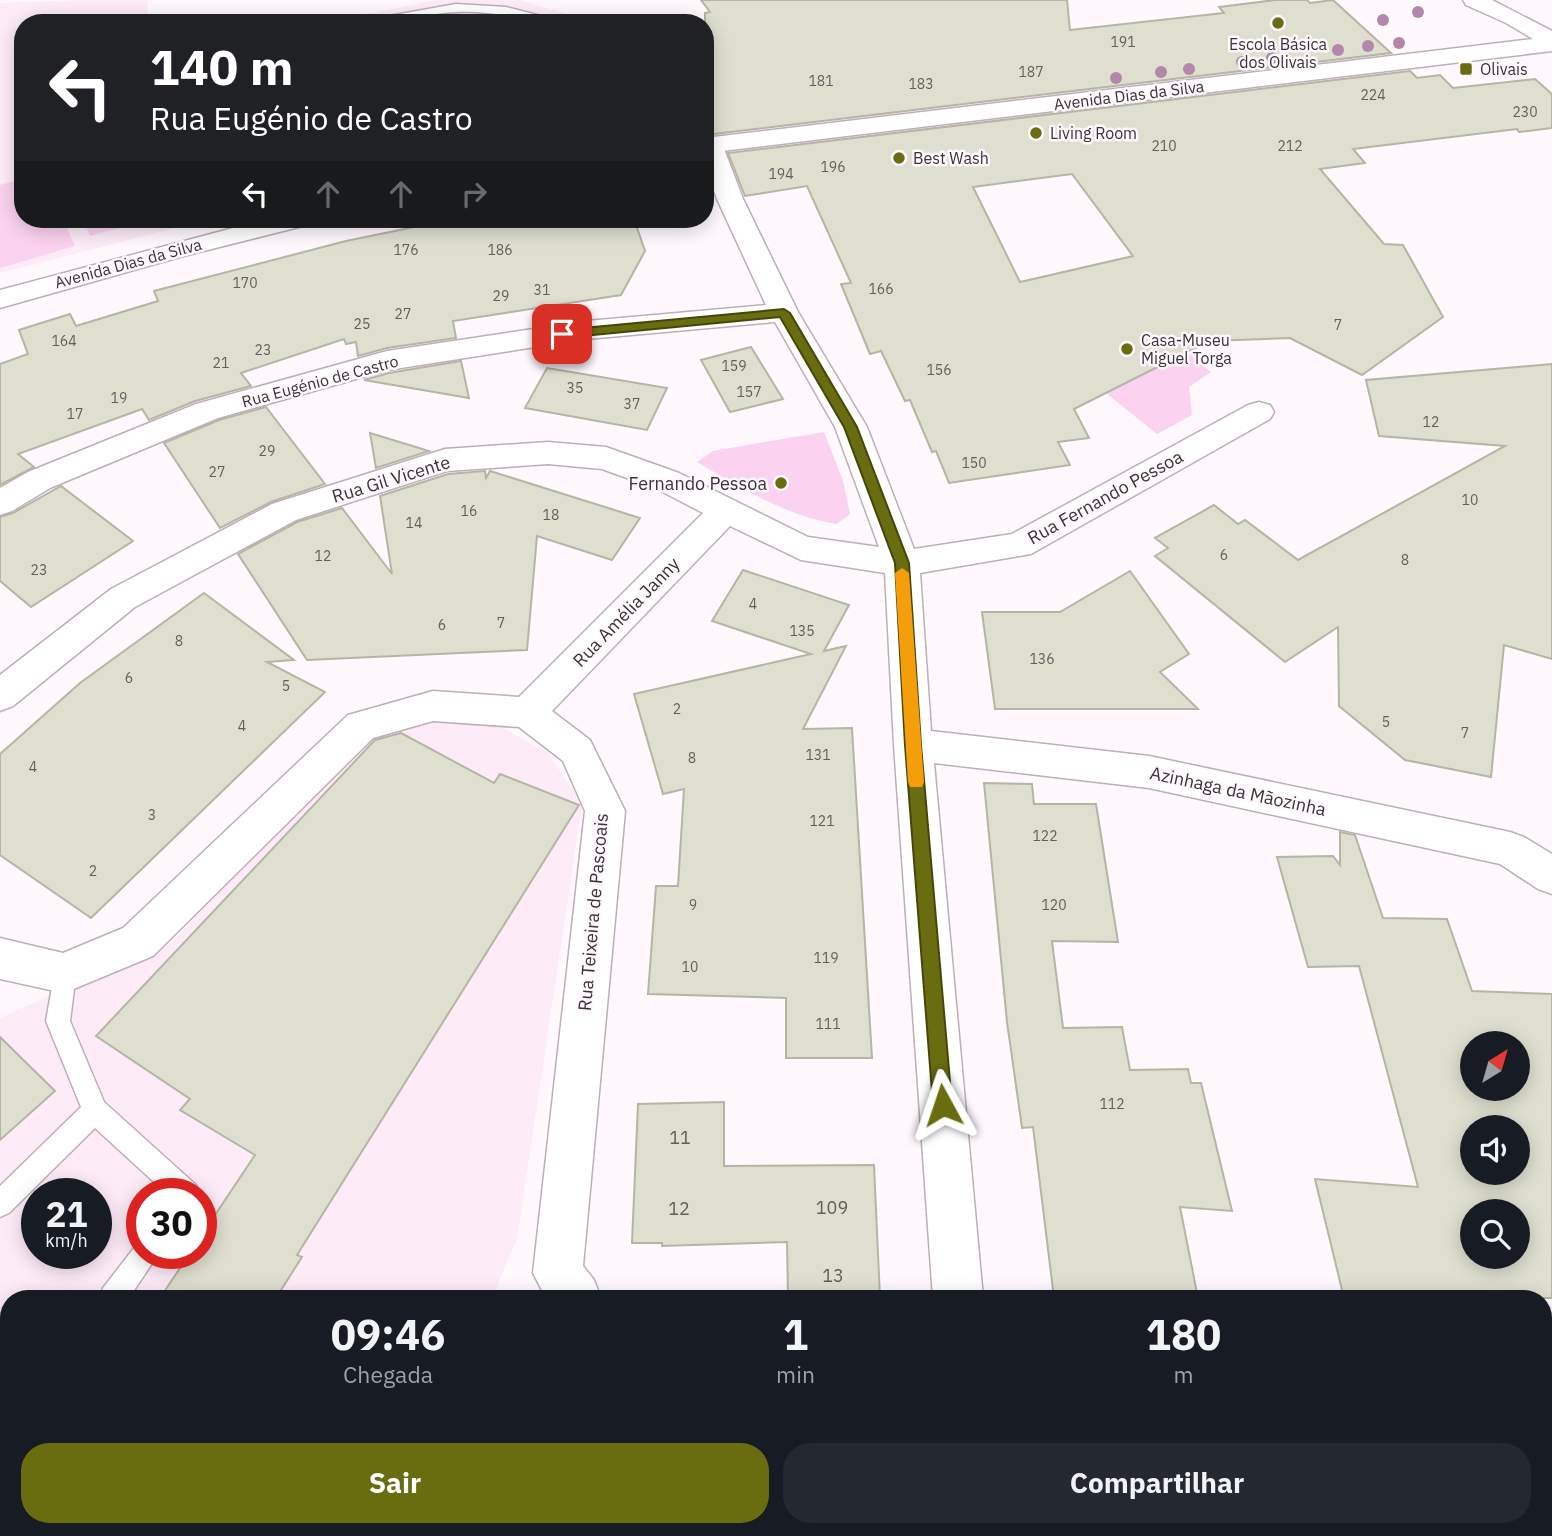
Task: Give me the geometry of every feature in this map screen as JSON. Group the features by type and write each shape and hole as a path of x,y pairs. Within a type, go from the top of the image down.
{"street":[{"path":"1474,0 1514,18 1552,43"},
{"name":"Avenida Dias da Silva","path":"714,145 1552,43"},
{"path":"714,161 784,313 851,427 902,563 913,745 957,1290"},
{"name":"Avenida Dias da Silva","path":"0,299 262,228"},
{"name":"Rua Eugénio de Castro","path":"0,503 39,480 206,411 387,361 587,330 784,313"},
{"name":"Rua Fernando Pessoa","path":"902,563 1019,545 1259,412"},
{"name":"Rua Gil Vicente","path":"0,696 123,598 284,512 445,460 548,453 606,458 668,481 801,548 902,563"},
{"name":"Rua Amélia Janny","path":"527,713 726,510"},
{"path":"0,958 65,973 138,942 361,726 433,706 527,713"},
{"name":"Rua Teixeira de Pascoais","path":"527,713 577,751 605,811 558,1273 570,1290"},
{"name":"Azinhaga da Mãozinha","path":"913,745 1149,772 1510,849 1552,876"}],"lane":[{"path":"422,14 456,8 520,14"},
{"path":"65,973 58,1021 95,1111 169,1178"},
{"path":"0,1204 95,1111"},
{"path":"119,1290 134,1269"}],"shaded area":[{"path":"147,0 148,14 14,14 14,228 175,228 0,273 0,3"},
{"path":"437,0 521,0 566,14 367,14"},
{"path":"14,181 14,228 67,228 75,246 0,268 0,185"},
{"path":"86,228 119,228 90,236"},
{"path":"1135,308 1211,372 1189,387 1192,415 1157,434 1101,389"},
{"path":"824,432 843,481 850,514 837,524 782,508 697,462 713,451"},
{"path":"432,722 494,724 548,752 582,805 517,1239 495,1290 0,1290 0,1018 171,942 373,734"}],"building":[{"path":"701,0 1067,0 1070,30 1224,13 1219,7 1275,0 1307,0 1310,3 1333,0 1391,53 714,134 714,14 705,14 710,12"},
{"path":"1410,71 1417,78 1440,75 1453,88 1535,79 1552,94 1552,128 1519,132 1517,129 1353,149 1365,163 1320,169 1384,244 1403,245 1443,317 1362,375 1290,338 1209,341 1074,409 1089,438 1058,442 1070,465 949,483 936,451 932,452 910,400 905,401 881,351 870,354 841,284 851,283 807,186 745,196 728,153","holes":["1072,174 1133,256 1020,282 973,187"]},
{"path":"409,228 637,228 645,251 621,295 453,321 456,338 387,348 358,356 356,342 346,344 344,339 241,373 251,386 195,401 149,420 142,409 18,454 34,467 0,485 0,364 28,354 19,330 70,314 76,326 158,301 154,291 346,241"},
{"path":"751,347 783,399 730,412 701,360"},
{"path":"461,361 469,398 364,380 389,373"},
{"path":"1552,364 1552,659 1504,645 1491,777 1405,760 1339,706 1338,627 1285,662 1155,556 1168,548 1155,538 1214,505 1238,524 1245,520 1298,560 1505,446 1379,436 1366,380"},
{"path":"547,368 667,388 647,430 525,408"},
{"path":"266,407 325,484 271,502 220,528 164,443 219,420"},
{"path":"370,433 429,451 376,468"},
{"path":"485,471 486,478 490,471 640,518 612,560 537,536 527,650 307,660 238,554 297,522 342,508 392,574 380,496 448,474"},
{"path":"61,486 133,541 31,607 0,581 0,517 13,513"},
{"path":"743,570 849,605 824,651 846,646 803,729 852,728 872,1058 786,1058 786,998 648,994 656,886 678,886 684,789 663,794 634,694 811,654 712,621"},
{"path":"1130,571 1189,654 1160,672 1198,709 995,709 982,612 1060,612"},
{"path":"204,593 294,660 267,662 325,692 91,918 0,855 0,754 80,683"},
{"path":"401,733 494,783 500,774 579,805 297,1255 302,1257 281,1290 165,1290 179,1269 217,1269 217,1212 255,1155 180,1110 190,1099 96,1036 375,740"},
{"path":"984,783 1032,784 1034,804 1096,804 1118,942 1052,941 1063,1028 1122,1027 1130,1070 1188,1069 1191,1083 1201,1083 1232,1211 1180,1207 1196,1290 1053,1290 1033,1127 1022,1128 1007,1022"},
{"path":"1340,832 1355,835 1383,918 1447,919 1472,991 1552,994 1552,1290 1342,1290 1315,1179 1418,1187 1359,966 1308,967 1277,857 1333,856 1340,865"},
{"path":"0,1037 55,1091 0,1140"},
{"path":"724,1102 724,1166 874,1165 880,1290 788,1290 787,1242 662,1246 662,1243 632,1243 638,1104"}],"slow traffic":[{"path":"902,573 916,782"}],"place":[{"name":"Escola Básica dos Olivais","path":"1278,23"},
{"name":"Olivais","path":"1466,69"},
{"name":"Living Room","path":"1036,133"},
{"name":"Best Wash","path":"899,158"},
{"name":"Casa-Museu Miguel Torga","path":"1127,349"},
{"name":"Fernando Pessoa","path":"781,483"}],"route":[{"path":"562,334 784,313 851,427 902,563 913,745 943,1105"}]}
